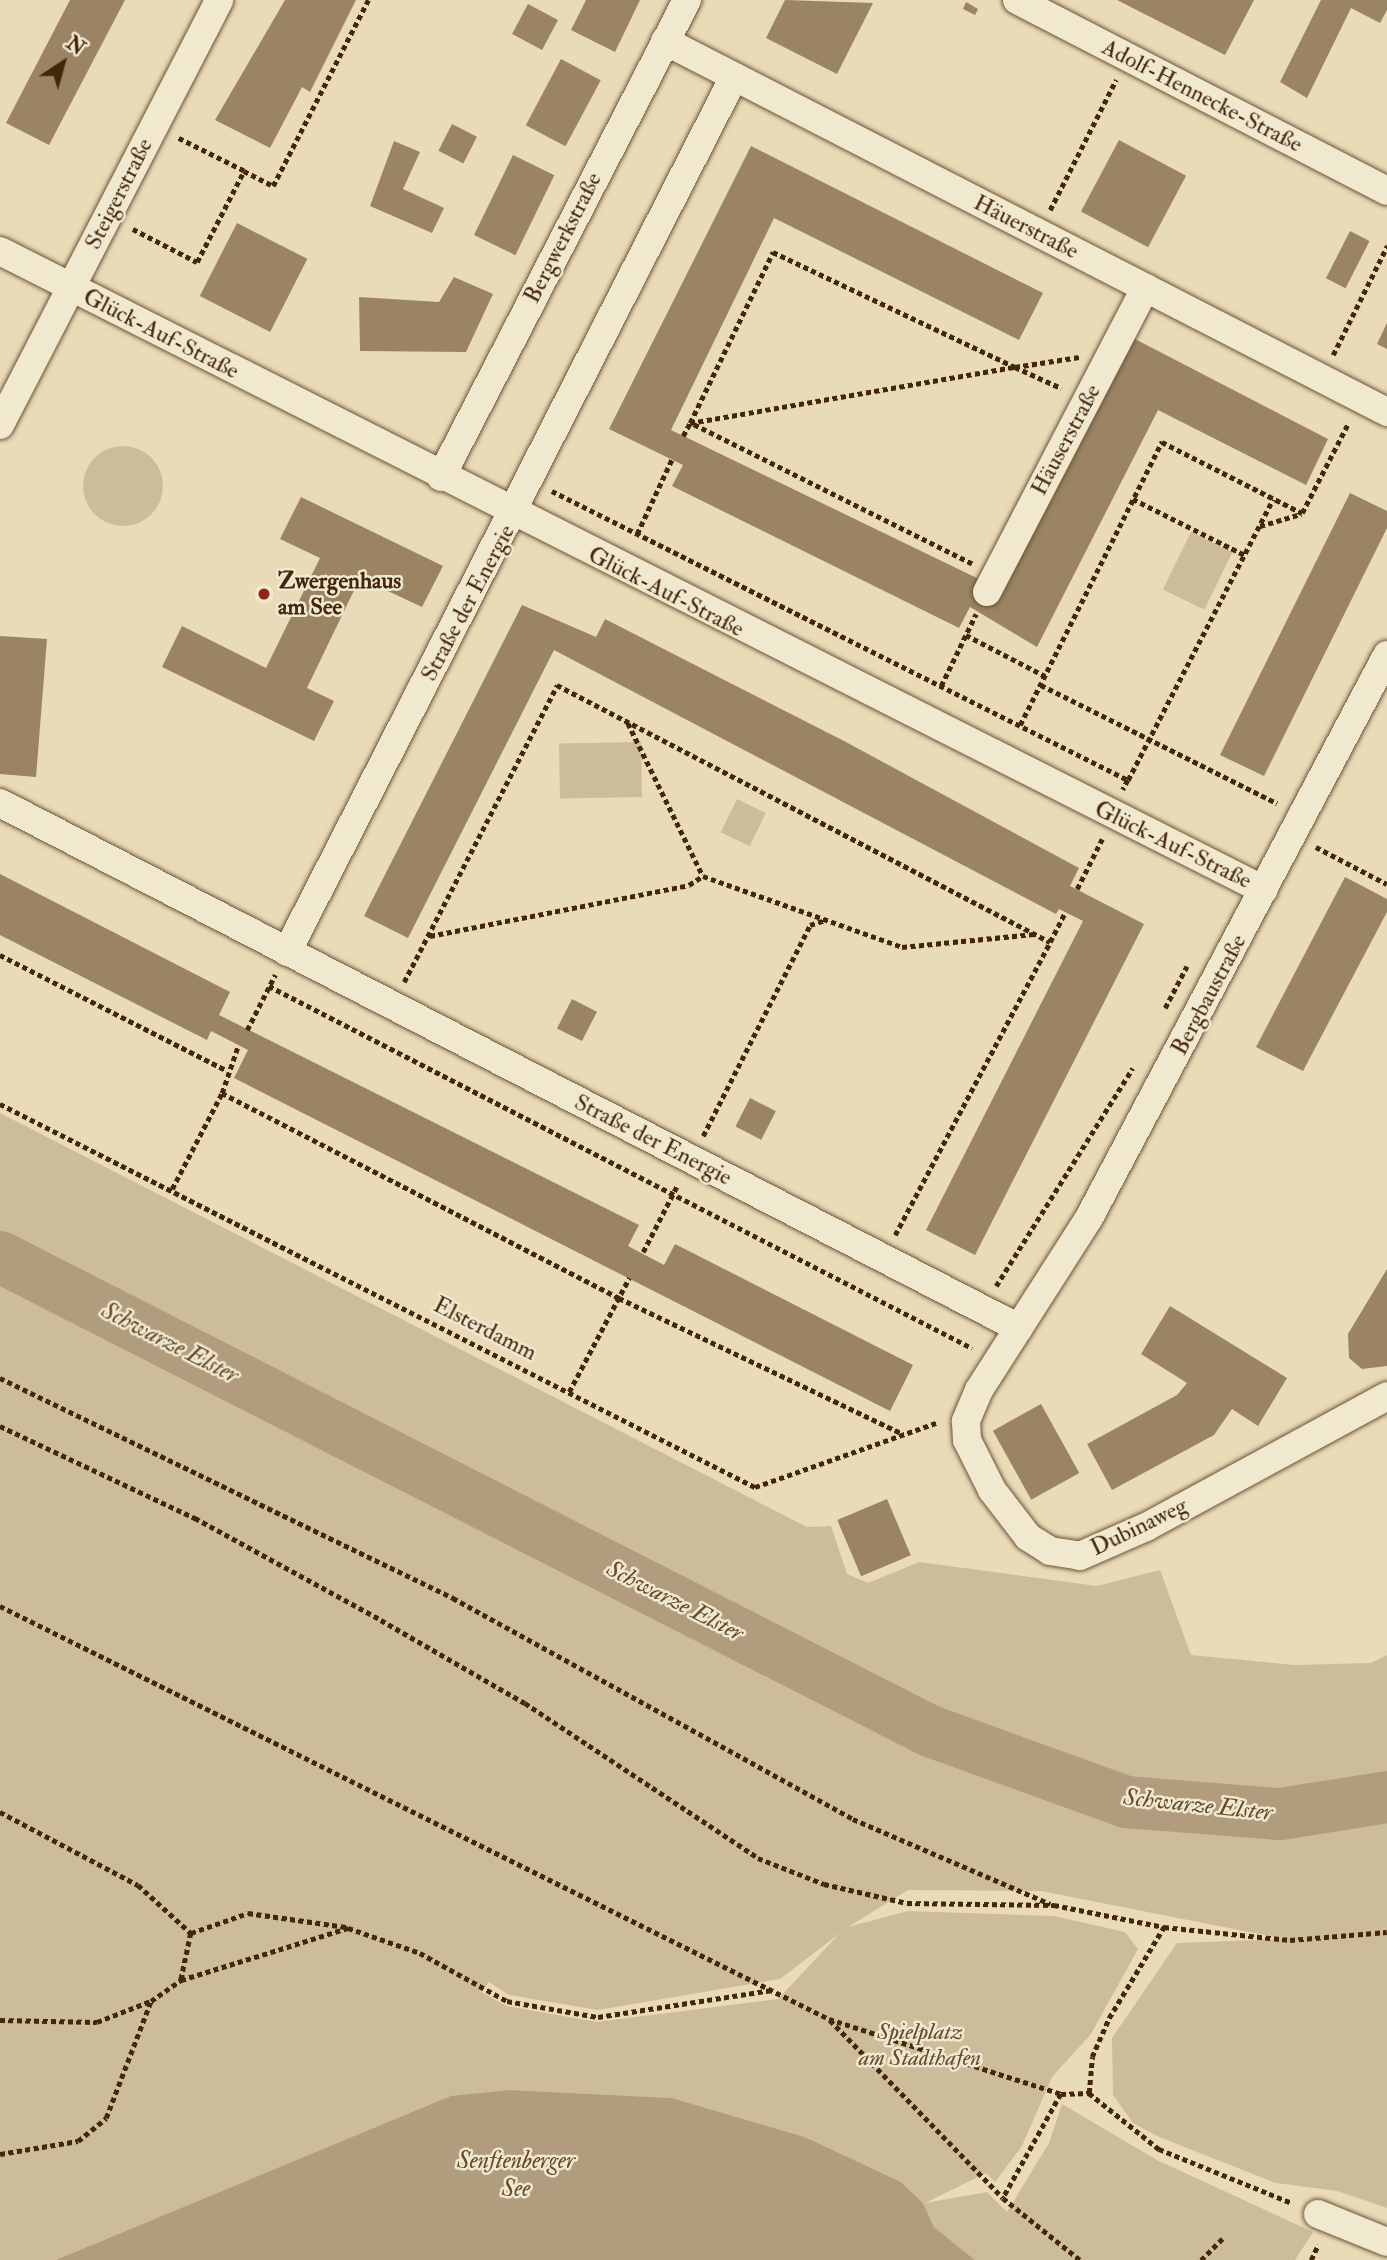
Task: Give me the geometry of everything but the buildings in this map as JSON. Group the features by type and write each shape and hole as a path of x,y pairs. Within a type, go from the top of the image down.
{"street":[{"name":"Steigerstraße","path":"0,425 219,0"},
{"name":"Bergwerkstraße","path":"441,477 687,0"},
{"name":"Adolf-Hennecke-Straße","path":"1017,0 1387,191"},
{"name":"Häuerstraße","path":"665,41 1387,412"},
{"path":"514,515 734,77"},
{"name":"Glück-Auf-Straße","path":"0,251 514,515 1264,890"},
{"name":"Häuserstraße","path":"987,593 1145,288"},
{"name":"Straße der Energie","path":"287,952 514,515"},
{"name":"Bergbaustraße","path":"1019,1328 1089,1219 1387,655"},
{"name":"Straße der Energie","path":"0,803 1019,1328"},
{"path":"966,1421 1019,1328"},
{"name":"Dubinaweg","path":"966,1421 967,1440 1010,1518 1050,1551 1080,1556 1146,1528 1387,1396"},
{"path":"1318,2214 1387,2242"}],"path":[{"path":"154,125 274,186 368,0"},
{"path":"1038,234 1127,57"},
{"path":"107,216 197,262 243,172"},
{"path":"1322,379 1387,246"},
{"path":"683,436 773,252 1087,401"},
{"path":"690,423 1112,352"},
{"path":"1259,527 1302,513 1361,399"},
{"path":"690,423 987,593 941,686"},
{"path":"1020,725 1162,442 1302,513"},
{"path":"637,534 672,459"},
{"path":"532,481 1128,780"},
{"path":"1133,499 1245,555"},
{"path":"1077,889 1128,780 1273,499"},
{"path":"966,635 1045,676"},
{"path":"391,1005 430,936 557,685 1050,942"},
{"path":"1041,685 1150,739 1298,826 1387,884"},
{"path":"628,723 703,876 902,947 1035,934"},
{"path":"430,936 689,884 703,876"},
{"path":"883,1258 1065,912"},
{"path":"643,1252 810,925 825,920"},
{"path":"247,1030 287,952"},
{"path":"0,955 226,1070"},
{"path":"1162,1014 1192,957"},
{"path":"270,986 998,1361"},
{"path":"172,1189 222,1093 226,1070 238,1046"},
{"path":"982,1308 1138,1059"},
{"path":"222,1093 619,1298 887,1431 906,1434"},
{"name":"Elsterdamm","path":"0,1104 755,1487 906,1434 966,1421"},
{"path":"569,1392 629,1278"},
{"path":"0,1378 453,1598 853,1819 1054,1905"},
{"path":"0,1426 195,1518 381,1620 536,1710 758,1858 824,1884 906,1903 1054,1905 1164,1927 1290,1940 1387,1932"},
{"path":"0,1606 829,2019 1061,2094 1089,2093 1159,2149 1318,2214"},
{"path":"0,1812 138,1885 191,1933"},
{"path":"191,1933 248,1913 348,1927 420,1953 507,2001 598,2017 774,1990"},
{"path":"0,2020 97,2022 151,2001 181,1980 348,1927"},
{"path":"1089,2093 1092,2057 1109,2018 1164,1927"},
{"path":"181,1980 191,1933"},
{"path":"0,2154 78,2141 106,2118 151,2001"},
{"path":"829,2019 1003,2198 1080,2260"},
{"path":"1003,2198 1061,2094"},
{"path":"1201,2260 1224,2237"}],"green space":[{"path":"123,446 138,449 151,458 160,471 163,486 160,501 151,514 138,523 123,526 108,523 95,514 86,501 83,486 86,471 95,458 108,449"},
{"path":"1191,532 1232,552 1204,610 1163,590"},
{"path":"641,742 642,797 560,798 559,743"},
{"path":"737,799 766,813 750,846 721,832"},
{"name":"Spielplatz am Stadthafen","path":"0,1113 807,1527 831,1526 847,1574 868,1583 919,1562 1097,1586 1160,1570 1191,1655 1294,1665 1371,1663 1387,1655 1387,2208 1337,2191 1276,2183 1159,2137 1133,2123 1113,2095 1112,2038 1177,1943 1285,1939 1041,1891 908,1890 848,1927 908,1911 1054,1916 1125,1932 1138,1949 1091,2034 1052,2077 1022,2146 995,2182 986,2173 925,2203 987,2192 1007,2212 1049,2143 1062,2104 1157,2160 1313,2232 1295,2260 975,2260 934,2227 923,2203 901,2182 805,2137 672,2098 511,2090 148,2260 0,2260","holes":["840,1933 778,1999 597,2022 507,2006 481,1992 489,1982 509,1995 598,2010 780,1979"]}],"water":[{"name":"Senftenberger See","path":"511,2090 672,2098 805,2137 901,2182 923,2203 934,2227 975,2260 56,2260 451,2096"}],"waterway":[{"name":"Schwarze Elster","path":"0,1257 930,1731 1126,1802 1280,1814 1387,1797"}],"place":[{"name":"Zwergenhaus am See","path":"264,594"}]}
